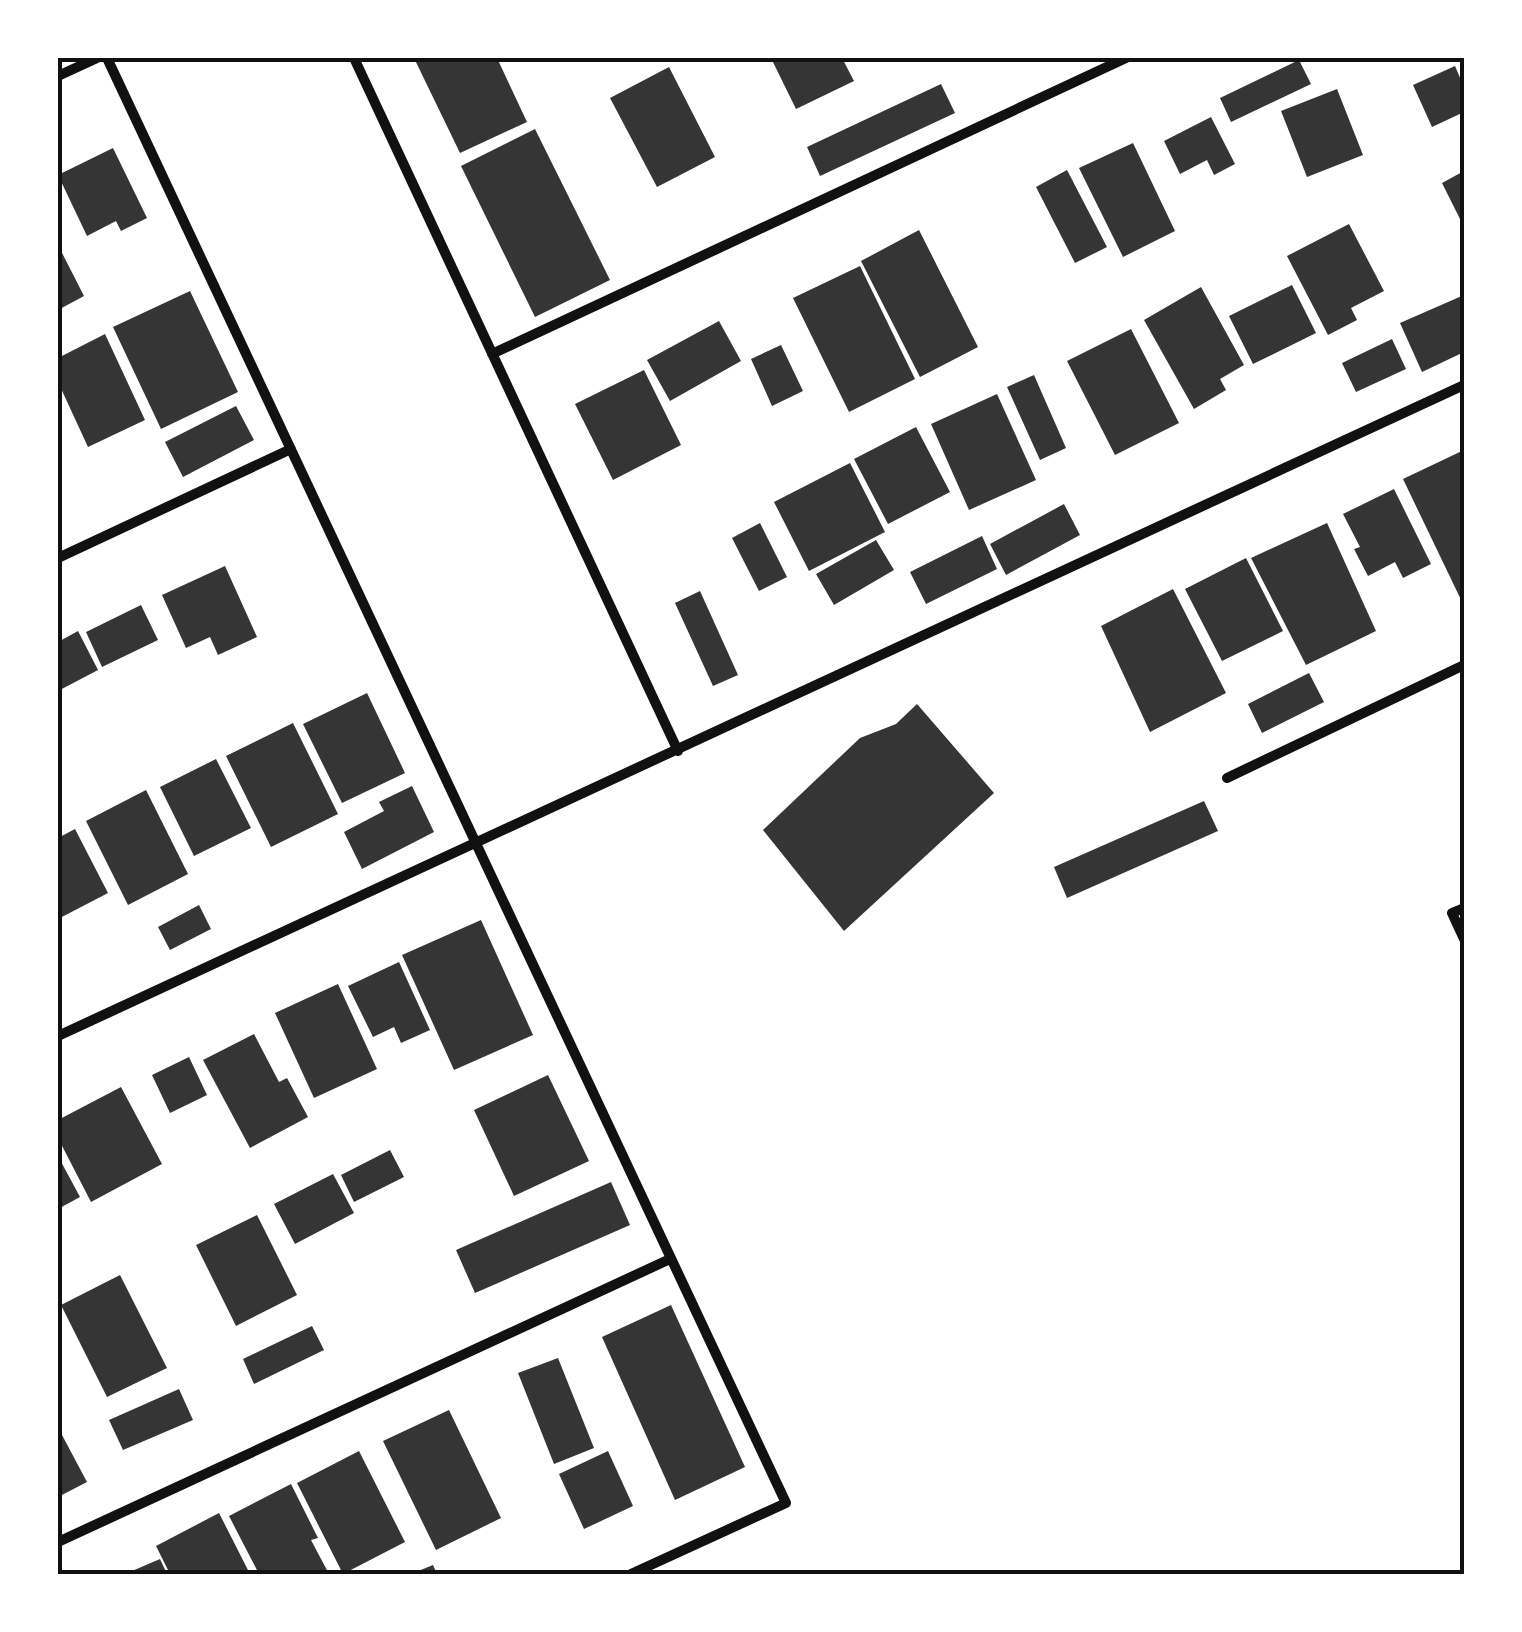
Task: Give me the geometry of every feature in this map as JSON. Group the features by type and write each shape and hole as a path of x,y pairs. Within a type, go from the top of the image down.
{"street":[{"path":"58,76 97,58"},
{"path":"106,58 786,1503 631,1574"},
{"path":"354,58 678,750"},
{"path":"492,354 1126,58"},
{"path":"58,1036 474,839 678,750 1464,385"},
{"path":"58,558 291,449"},
{"path":"1228,778 1464,665"},
{"path":"1464,908 1452,914 1464,939"},
{"path":"58,1542 670,1258"}],"building":[{"path":"414,58 497,58 527,122 460,153"},
{"path":"771,58 842,58 854,81 796,109"},
{"path":"1299,60 1311,84 1231,122 1220,98"},
{"path":"1455,66 1464,87 1464,112 1432,127 1413,85"},
{"path":"669,67 715,157 657,187 610,98"},
{"path":"941,84 955,113 820,176 807,147"},
{"path":"1337,89 1363,155 1307,177 1281,111"},
{"path":"1211,117 1235,164 1214,175 1207,160 1180,174 1164,141"},
{"path":"535,129 610,280 535,317 461,166"},
{"path":"1133,143 1175,231 1123,257 1079,168"},
{"path":"113,148 147,218 121,231 116,221 87,236 58,175"},
{"path":"1067,170 1107,247 1075,263 1036,187"},
{"path":"1464,171 1464,227 1442,183"},
{"path":"1349,224 1384,291 1351,308 1357,320 1328,335 1287,256"},
{"path":"919,230 978,347 920,377 861,261"},
{"path":"58,245 84,296 58,310"},
{"path":"860,266 915,379 849,412 793,298"},
{"path":"1292,285 1316,333 1253,364 1229,316"},
{"path":"1201,287 1244,365 1220,379 1226,390 1194,409 1144,320"},
{"path":"190,291 238,392 161,429 113,327"},
{"path":"1464,295 1464,352 1422,372 1400,323"},
{"path":"719,321 741,361 670,401 647,360"},
{"path":"1131,329 1179,423 1115,455 1067,361"},
{"path":"105,334 145,420 88,447 58,382 58,358"},
{"path":"1392,339 1406,369 1356,392 1342,363"},
{"path":"781,345 803,391 772,406 751,359"},
{"path":"644,370 681,445 613,480 575,404"},
{"path":"1034,375 1066,448 1040,460 1007,387"},
{"path":"997,394 1036,480 969,510 931,424"},
{"path":"236,406 254,440 183,477 165,442"},
{"path":"916,427 950,492 888,524 854,459"},
{"path":"1464,450 1464,606 1403,479"},
{"path":"850,463 885,532 809,571 774,502"},
{"path":"1394,489 1431,564 1403,578 1395,562 1368,576 1354,549 1360,547 1343,514"},
{"path":"1064,504 1080,535 1006,575 990,544"},
{"path":"760,523 787,577 759,591 732,538"},
{"path":"1327,523 1376,631 1306,665 1251,558"},
{"path":"982,536 997,569 926,604 910,572"},
{"path":"876,540 894,570 834,605 816,574"},
{"path":"1246,558 1283,631 1222,661 1185,589"},
{"path":"225,566 257,637 218,655 210,637 186,648 162,595"},
{"path":"1173,589 1226,693 1150,732 1101,626"},
{"path":"700,591 738,675 713,686 675,603"},
{"path":"141,605 158,640 102,667 86,632"},
{"path":"78,631 98,670 58,691 58,642"},
{"path":"1309,673 1324,702 1262,733 1248,704"},
{"path":"367,693 405,773 342,803 303,724"},
{"path":"917,704 994,793 844,931 763,830 860,738 896,724"},
{"path":"293,723 338,814 271,847 226,756"},
{"path":"216,759 251,828 194,856 160,787"},
{"path":"412,786 434,832 362,869 344,832 384,811 379,802"},
{"path":"146,790 188,874 128,905 86,821"},
{"path":"1204,801 1218,831 1067,898 1054,867"},
{"path":"75,829 108,893 58,919 58,838"},
{"path":"199,905 211,929 170,950 158,927"},
{"path":"481,920 533,1035 454,1070 402,955"},
{"path":"399,962 430,1030 401,1043 394,1027 373,1037 348,986"},
{"path":"338,984 377,1069 314,1098 275,1013"},
{"path":"254,1034 279,1082 287,1078 308,1117 250,1148 203,1060"},
{"path":"189,1057 207,1095 170,1113 152,1075"},
{"path":"548,1075 589,1161 514,1196 474,1110"},
{"path":"121,1087 162,1164 91,1202 58,1138 58,1120"},
{"path":"390,1150 404,1177 354,1202 341,1175"},
{"path":"58,1156 80,1197 58,1209"},
{"path":"333,1174 354,1213 295,1244 274,1204"},
{"path":"611,1182 630,1225 475,1293 456,1250"},
{"path":"257,1215 297,1295 236,1326 196,1245"},
{"path":"120,1275 167,1368 107,1397 61,1305"},
{"path":"671,1305 745,1467 675,1500 602,1337"},
{"path":"312,1326 324,1350 254,1384 243,1359"},
{"path":"558,1358 594,1448 554,1464 518,1373"},
{"path":"179,1389 193,1420 123,1450 109,1420"},
{"path":"449,1410 501,1518 436,1550 383,1441"},
{"path":"62,1435 87,1482 58,1497 58,1437"},
{"path":"359,1451 405,1542 343,1574 297,1483"},
{"path":"608,1451 633,1506 584,1529 559,1474"},
{"path":"291,1484 318,1538 311,1540 329,1574 259,1574 229,1516"},
{"path":"219,1513 250,1574 170,1574 156,1546"},
{"path":"160,1559 167,1574 132,1571"},
{"path":"433,1565 437,1574 411,1574"}]}
